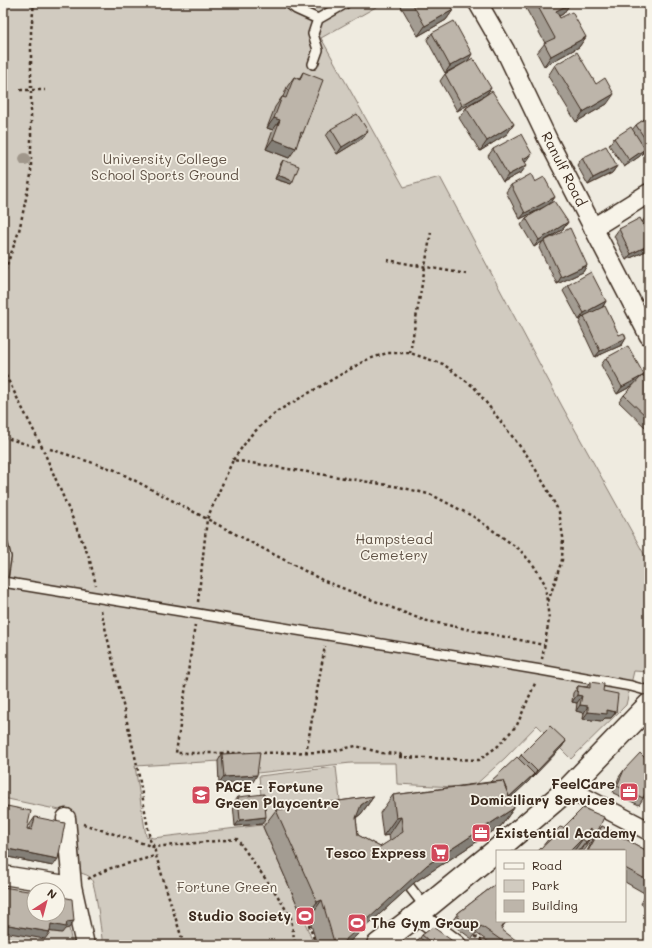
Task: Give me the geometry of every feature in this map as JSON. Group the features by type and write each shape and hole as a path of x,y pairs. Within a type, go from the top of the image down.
{"main road":[{"path":"497,850 568,788 649,705"},
{"path":"378,945 496,851"}],"street":[{"name":"Ranulf Road","path":"478,3 505,50 548,140 649,336"},
{"path":"593,228 649,193"},
{"path":"568,788 649,831"},
{"path":"66,818 72,886 85,945"},
{"path":"3,875 72,886"},
{"path":"421,912 465,942"}],"lane":[{"path":"288,3 296,9 318,19"},
{"path":"313,64 318,50 313,34 318,19 346,3"},
{"path":"3,545 6,557 3,577"},
{"path":"3,582 540,670 631,686 649,691"},
{"path":"396,868 421,912"}],"path":[{"path":"3,276 19,231 31,175 31,31 34,3"},
{"path":"20,90 45,90"},
{"path":"410,353 431,232"},
{"path":"387,260 466,274"},
{"path":"233,460 400,486 432,495 474,517 519,550 534,566 546,584 549,620 540,670 517,725 498,746 479,760 400,757 400,754 382,754 356,746 328,752 306,753 176,753 197,614 207,519 233,460 251,435 276,412 366,360 387,353 410,353 443,364 474,387 529,458 559,512 563,537 562,560 548,602"},
{"path":"3,370 42,447 89,557 137,765 150,840 154,847 184,945"},
{"path":"3,437 36,447"},
{"path":"50,449 115,470 322,580 423,620 544,645"},
{"path":"306,753 326,635"},
{"path":"66,818 154,847 237,839 277,895 291,918 296,945"},
{"path":"72,886 108,870 156,856"},
{"path":"307,919 316,945"},
{"path":"465,942 476,935 487,945"}],"green space":[{"name":"Hampstead Cemetery","path":"3,3 308,3 310,5 313,3 383,3 321,38 404,187 440,177 562,406 649,563 649,672 634,671 626,705 571,759 537,725 505,758 472,788 397,784 396,763 351,763 257,773 255,759 135,766 146,836 153,838 262,825 314,945 103,945 92,881 90,877 85,874 75,871 74,813 3,798"},
{"path":"336,767 342,817 264,825 259,776"},
{"path":"69,928 72,945 3,945 3,932 46,931 61,933 62,929"}],"building":[{"path":"412,3 449,3 453,10 425,26"},
{"path":"536,3 569,3 570,4 556,11 560,18 572,12 586,37 551,56 544,43 555,38"},
{"path":"454,21 472,54 450,66 432,33"},
{"path":"577,52 596,84 605,78 614,94 583,112 555,65"},
{"path":"473,58 491,88 462,105 445,74"},
{"path":"303,72 323,80 303,133 301,132 296,148 273,139 280,120 274,118 282,97 286,98 294,77 300,80"},
{"path":"492,91 514,124 487,141 466,108"},
{"path":"357,114 368,131 342,147 331,129"},
{"path":"649,116 649,145 636,125"},
{"path":"631,127 645,149 629,160 614,138"},
{"path":"521,134 532,154 523,159 527,165 508,175 493,149"},
{"path":"606,146 617,166 593,178 582,158"},
{"path":"283,160 299,166 293,181 278,175"},
{"path":"531,174 535,182 544,177 555,197 525,213 511,185"},
{"path":"554,201 568,222 539,240 526,218"},
{"path":"649,215 649,222 646,217"},
{"path":"640,218 649,235 649,245 631,254 619,229"},
{"path":"570,228 587,265 561,277 544,241"},
{"path":"591,272 606,301 584,313 568,285"},
{"path":"605,306 619,335 624,333 626,338 600,351 584,316"},
{"path":"628,346 644,375 622,387 606,358"},
{"path":"642,376 649,383 649,419 624,395"},
{"path":"590,682 604,684 603,691 618,694 616,712 607,710 607,714 588,712 588,706 580,705 582,696 577,695 578,686 590,688"},
{"path":"550,726 566,741 537,771 521,755"},
{"path":"260,752 257,775 224,777 222,754"},
{"path":"640,753 649,762 649,787 643,798 617,786 624,770"},
{"path":"517,757 534,774 509,797 503,781 490,782"},
{"path":"503,781 514,808 427,865 342,943 334,942 322,900 317,902 276,810 374,796 361,805 356,818 358,835 380,847 403,832 401,817 396,818 393,795"},
{"path":"264,794 266,817 240,820 238,797"},
{"path":"7,806 31,811 27,829 32,830 35,817 65,823 58,859 3,848 3,816 5,816"},
{"path":"583,808 604,817 597,833 590,829 587,832 591,837 586,842 582,839 571,850 539,850 551,839 550,837 560,827 563,828"},
{"path":"602,826 649,852 649,881 626,869 626,850 589,850"},
{"path":"496,884 496,922 505,922 501,929 517,941 514,945 508,945 481,926 477,932 458,918 458,913"},
{"path":"3,887 26,891 26,922 66,922 66,898 72,899 74,921 67,922 66,927 51,924 50,932 3,924"},
{"path":"433,927 458,945 434,945 422,935"},
{"path":"420,938 429,945 412,945"}],"place":[{"name":"FeelCare Domiciliary Services","path":"629,792"},
{"name":"PACE - Fortune Green Playcentre","path":"201,795"},
{"name":"Existential Academy","path":"481,833"},
{"name":"Tesco Express","path":"440,853"},
{"name":"Studio Society","path":"305,916"},
{"name":"The Gym Group","path":"357,923"}],"park label":[{"name":"University College School Sports Ground","path":"165,168"},
{"name":"Fortune Green","path":"227,887"}]}
